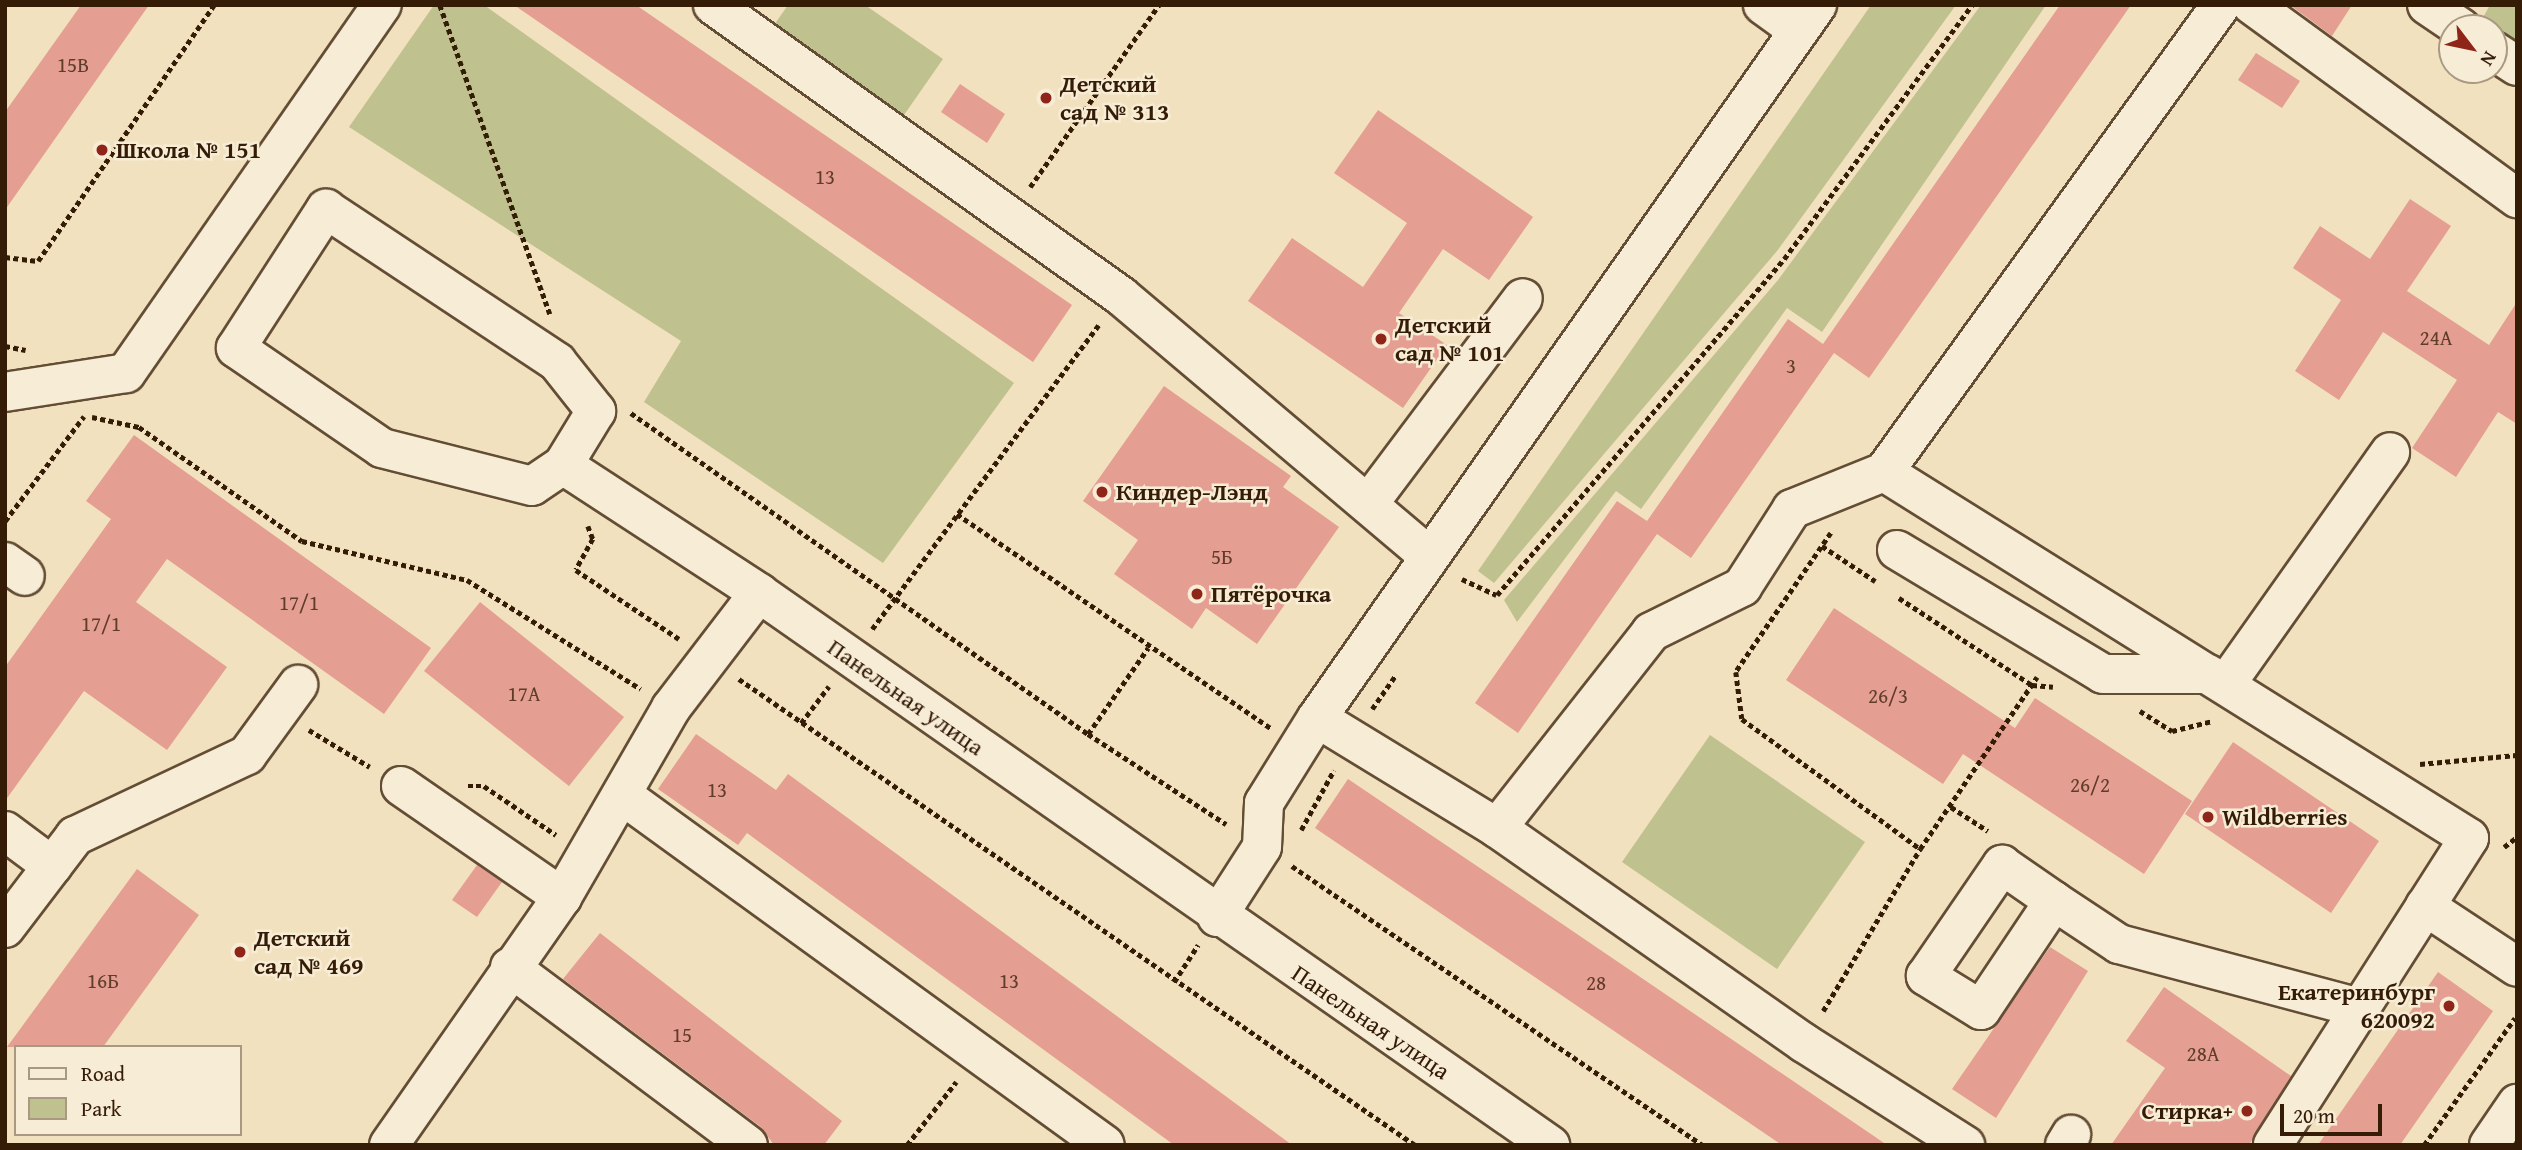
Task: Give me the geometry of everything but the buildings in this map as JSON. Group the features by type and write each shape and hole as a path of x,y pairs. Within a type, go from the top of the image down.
{"street":[{"path":"5,392 126,373 382,5"},
{"path":"713,5 1121,296 1369,503 1427,555"},
{"path":"1216,917 1262,847 1265,803 1309,733 1427,555 1807,18 1763,5"},
{"path":"1497,828 1651,632 1742,587 1792,509 1875,477 2221,5"},
{"path":"2252,5 2517,198"},
{"path":"326,209 557,362 596,411 563,465 533,486 382,448 236,348 326,209"},
{"path":"1369,503 1523,298"},
{"path":"2218,679 2390,452"},
{"name":"Панельная улица","path":"563,465 759,593 1216,917 1550,1145"},
{"path":"1875,477 2218,679 2469,838 2273,1145"},
{"path":"1896,550 2103,674 2218,679"},
{"path":"389,1145 510,967 562,897 671,708 706,657 759,593"},
{"path":"5,928 75,836 247,755 298,685"},
{"path":"1309,733 1497,828 1804,1042 1965,1145"},
{"path":"401,786 562,897"},
{"path":"622,795 1105,1145"},
{"path":"5,831 52,866"},
{"path":"2054,901 2119,944 2360,1008"},
{"path":"2425,906 2517,967"},
{"path":"510,967 748,1145"},
{"path":"2489,1145 2517,1104"}],"path":[{"path":"5,257 38,261 214,5"},
{"path":"440,5 548,294 557,362"},
{"path":"1006,215 1159,5"},
{"path":"1462,579 1497,595 1784,259 1972,5"},
{"path":"801,723 1121,296"},
{"path":"49,387 85,416 138,427 302,541 467,580 671,708"},
{"path":"625,409 1088,734 1262,847 1703,1145"},
{"path":"5,522 85,416"},
{"path":"563,465 593,539 576,570 706,657 1174,982 1416,1145"},
{"path":"1875,477 1736,672 1741,719 1920,849"},
{"path":"957,514 1148,648 1309,733"},
{"path":"1804,1042 1920,849 2057,647"},
{"path":"1088,734 1148,648"},
{"path":"2360,769 2517,755"},
{"path":"1951,807 1998,837"},
{"path":"1174,982 1216,917"},
{"path":"2424,1145 2515,1018"},
{"path":"908,1145 978,1053"}],"green space":[{"path":"434,5 484,5 1014,383 883,563 644,402 681,341 349,127"},
{"path":"788,5 865,5 943,59 904,115 774,25"},
{"path":"1871,5 1956,5 1777,251 1494,583 1478,571"},
{"path":"1981,5 2046,5 1822,332 1787,308 1641,509 1616,491 1517,622 1504,600 1778,280"},
{"path":"2490,5 2517,5 2517,56 2508,51 2508,14 2485,14"},
{"path":"1710,735 1865,842 1777,969 1622,862"}],"place":[{"name":"Детский сад № 313","path":"1046,98"},
{"name":"Школа № 151","path":"102,150"},
{"name":"Детский сад № 101","path":"1381,339"},
{"name":"Киндер-Лэнд","path":"1102,492"},
{"name":"Пятёрочка","path":"1197,594"},
{"name":"Wildberries","path":"2208,817"},
{"name":"Детский сад № 469","path":"240,952"},
{"name":"Екатеринбург 620092","path":"2449,1006"},
{"name":"Стирка+","path":"2247,1111"}]}
